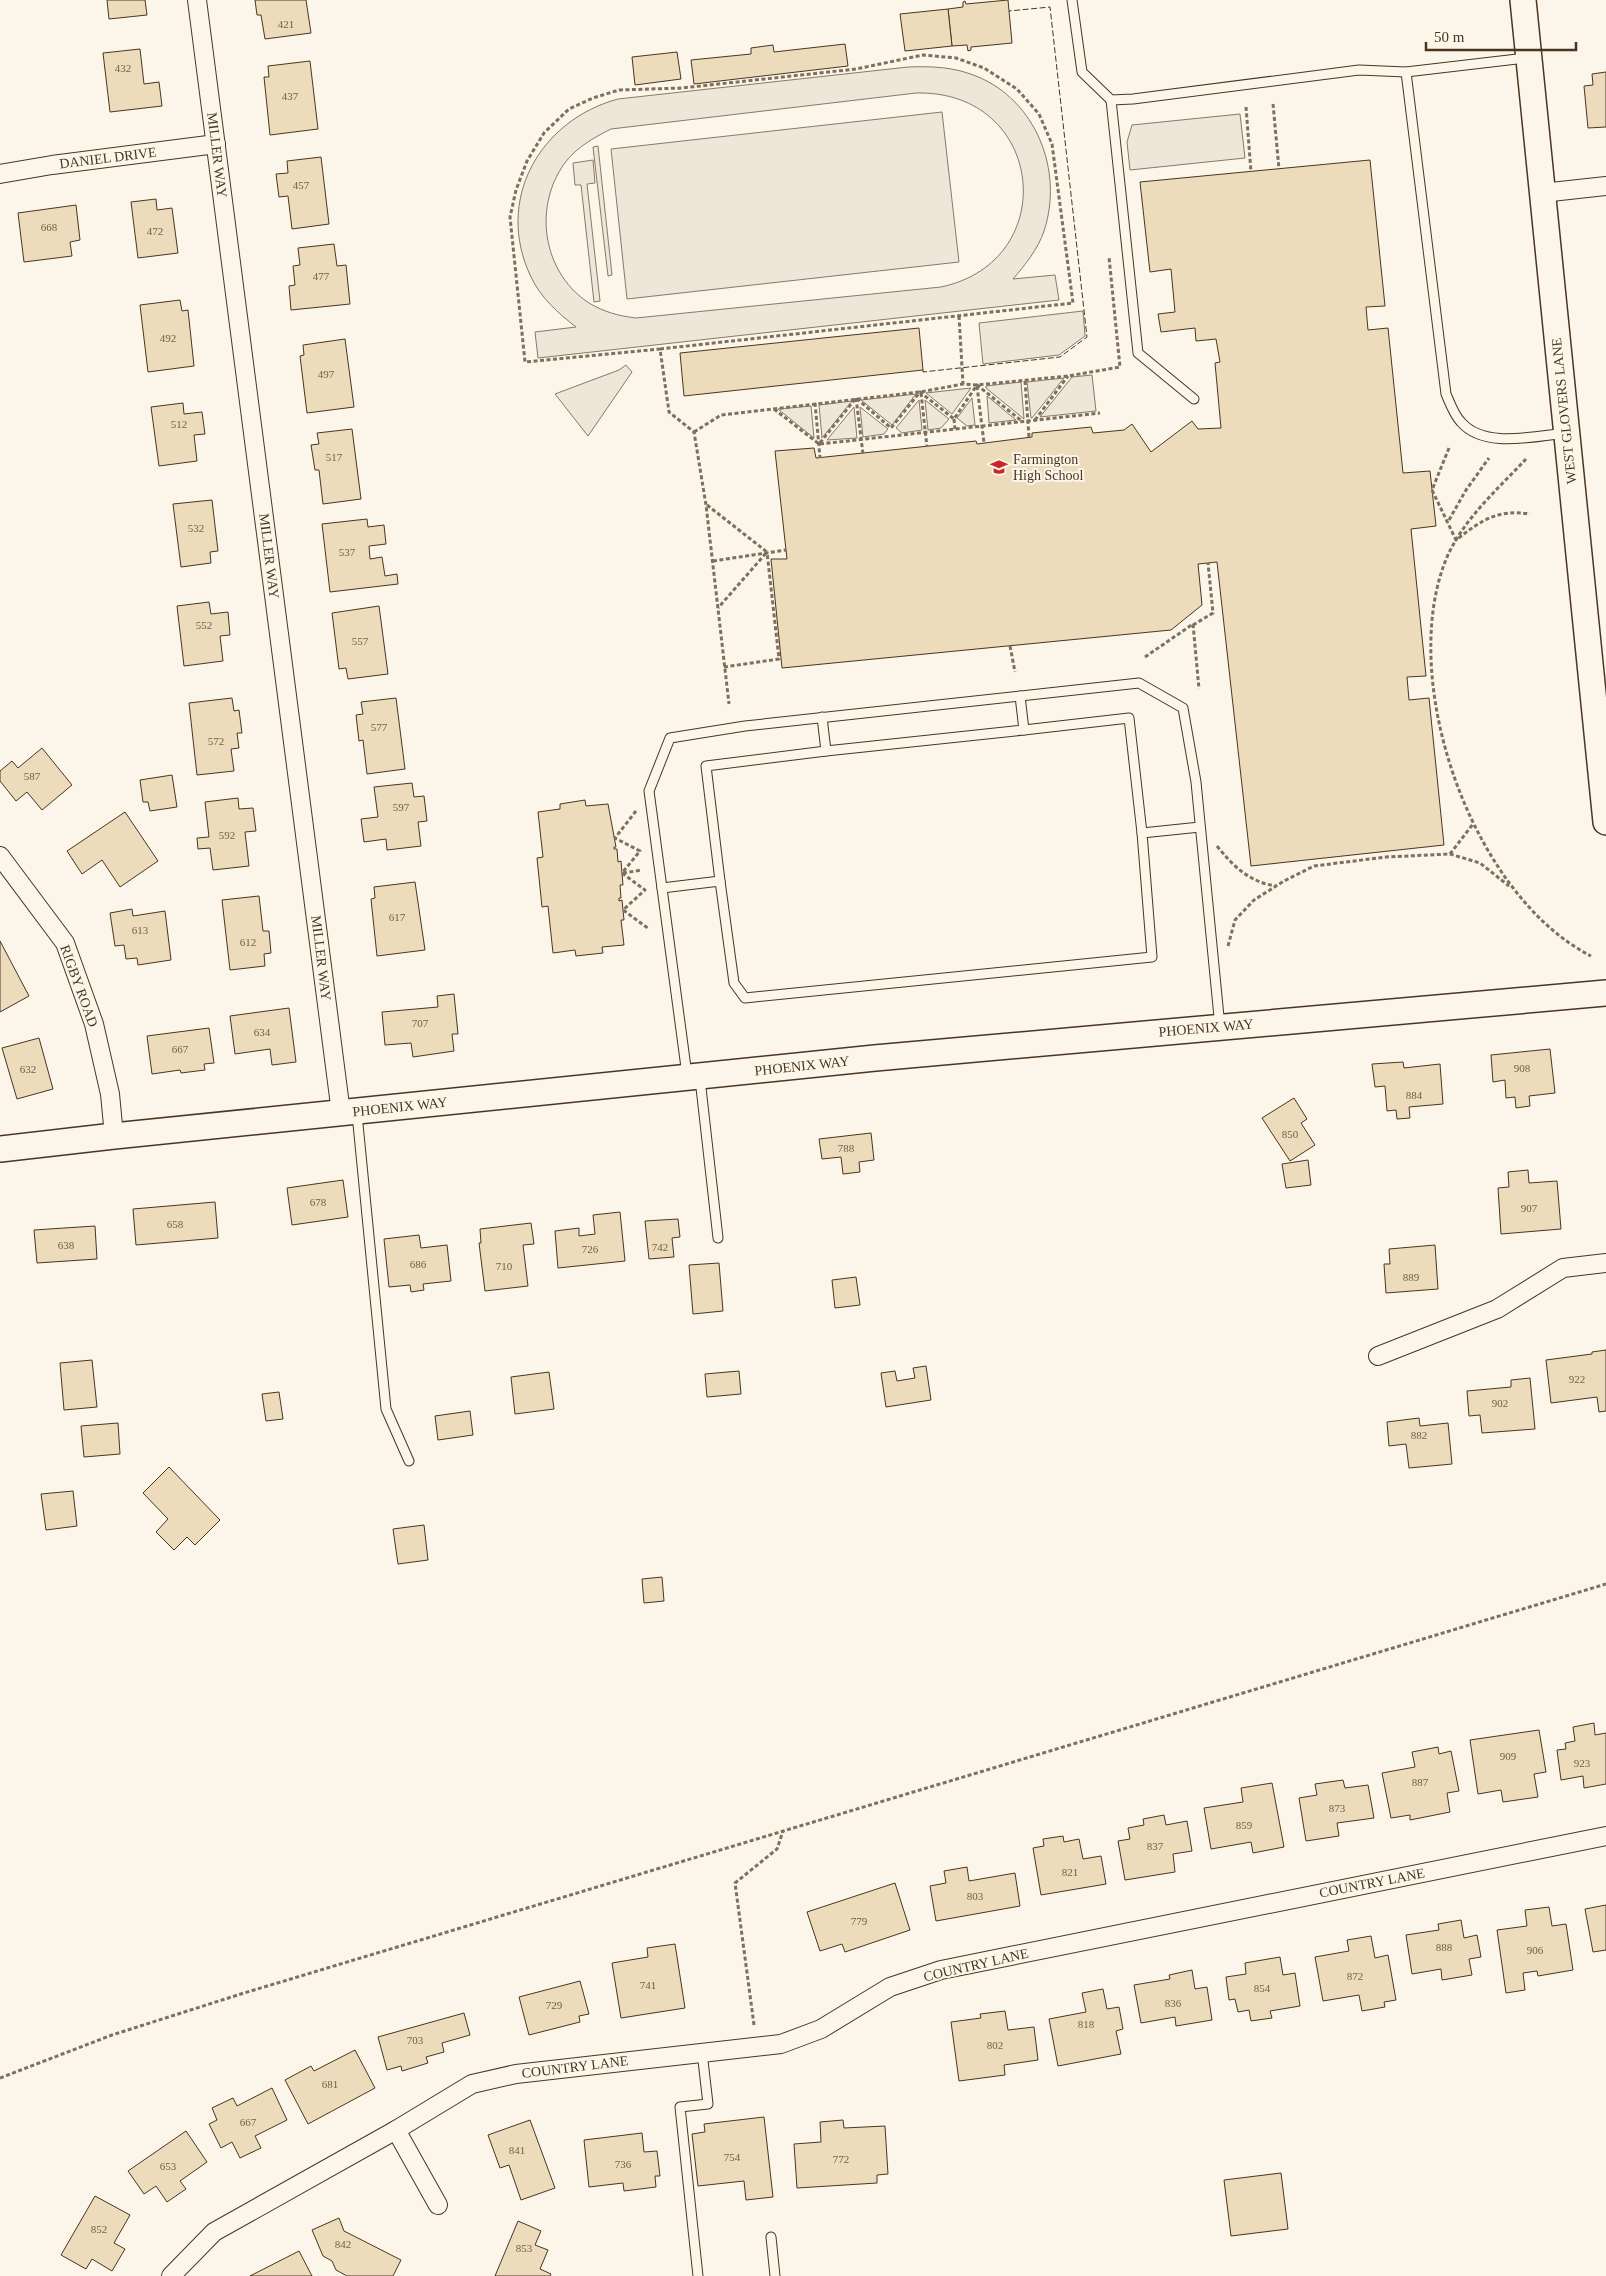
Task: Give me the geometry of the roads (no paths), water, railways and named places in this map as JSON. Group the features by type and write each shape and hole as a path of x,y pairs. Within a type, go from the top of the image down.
{"street":[{"name":"MILLER WAY","path":"197,0 349,1112"},
{"name":"WEST GLOVERS LANE","path":"1523,0 1606,822"},
{"name":"DANIEL DRIVE","path":"0,174 52,164 216,144"},
{"path":"1542,192 1606,186"},
{"name":"RIGBY ROAD","path":"0,856 64,943 94,1024 110,1094 114,1136"},
{"name":"PHOENIX WAY","path":"0,1149 693,1077 1606,992"},
{"path":"1378,1356 1497,1309 1563,1268 1606,1262"},
{"name":"COUNTRY LANE","path":"171,2276 214,2232 396,2130 472,2084 516,2074 781,2044 821,2030 890,1987 940,1970 1606,1836"},
{"path":"396,2130 438,2205"}],"lane":[{"path":"1072,0 1082,72 1111,100 1138,353 1194,399"},
{"path":"1111,100 1133,99 1359,70 1406,72 1529,58"},
{"path":"1406,72 1446,394 1460,422 1476,434 1494,439 1567,433"},
{"path":"718,1238 662,888 649,791 670,738 745,726 1139,683 1182,708 1196,782 1220,1027"},
{"path":"1020,696 1024,730"},
{"path":"822,717 826,751"},
{"path":"1129,718 1142,833 1152,957 745,998 734,983 706,766 826,751 1129,718"},
{"path":"1142,833 1200,827"},
{"path":"662,888 720,881"},
{"path":"349,1112 386,1409 409,1461"},
{"path":"698,2276 680,2108 708,2104 702,2052"},
{"path":"771,2237 775,2276"}],"place":[{"name":"Farmington High School","path":"999,467"}]}
